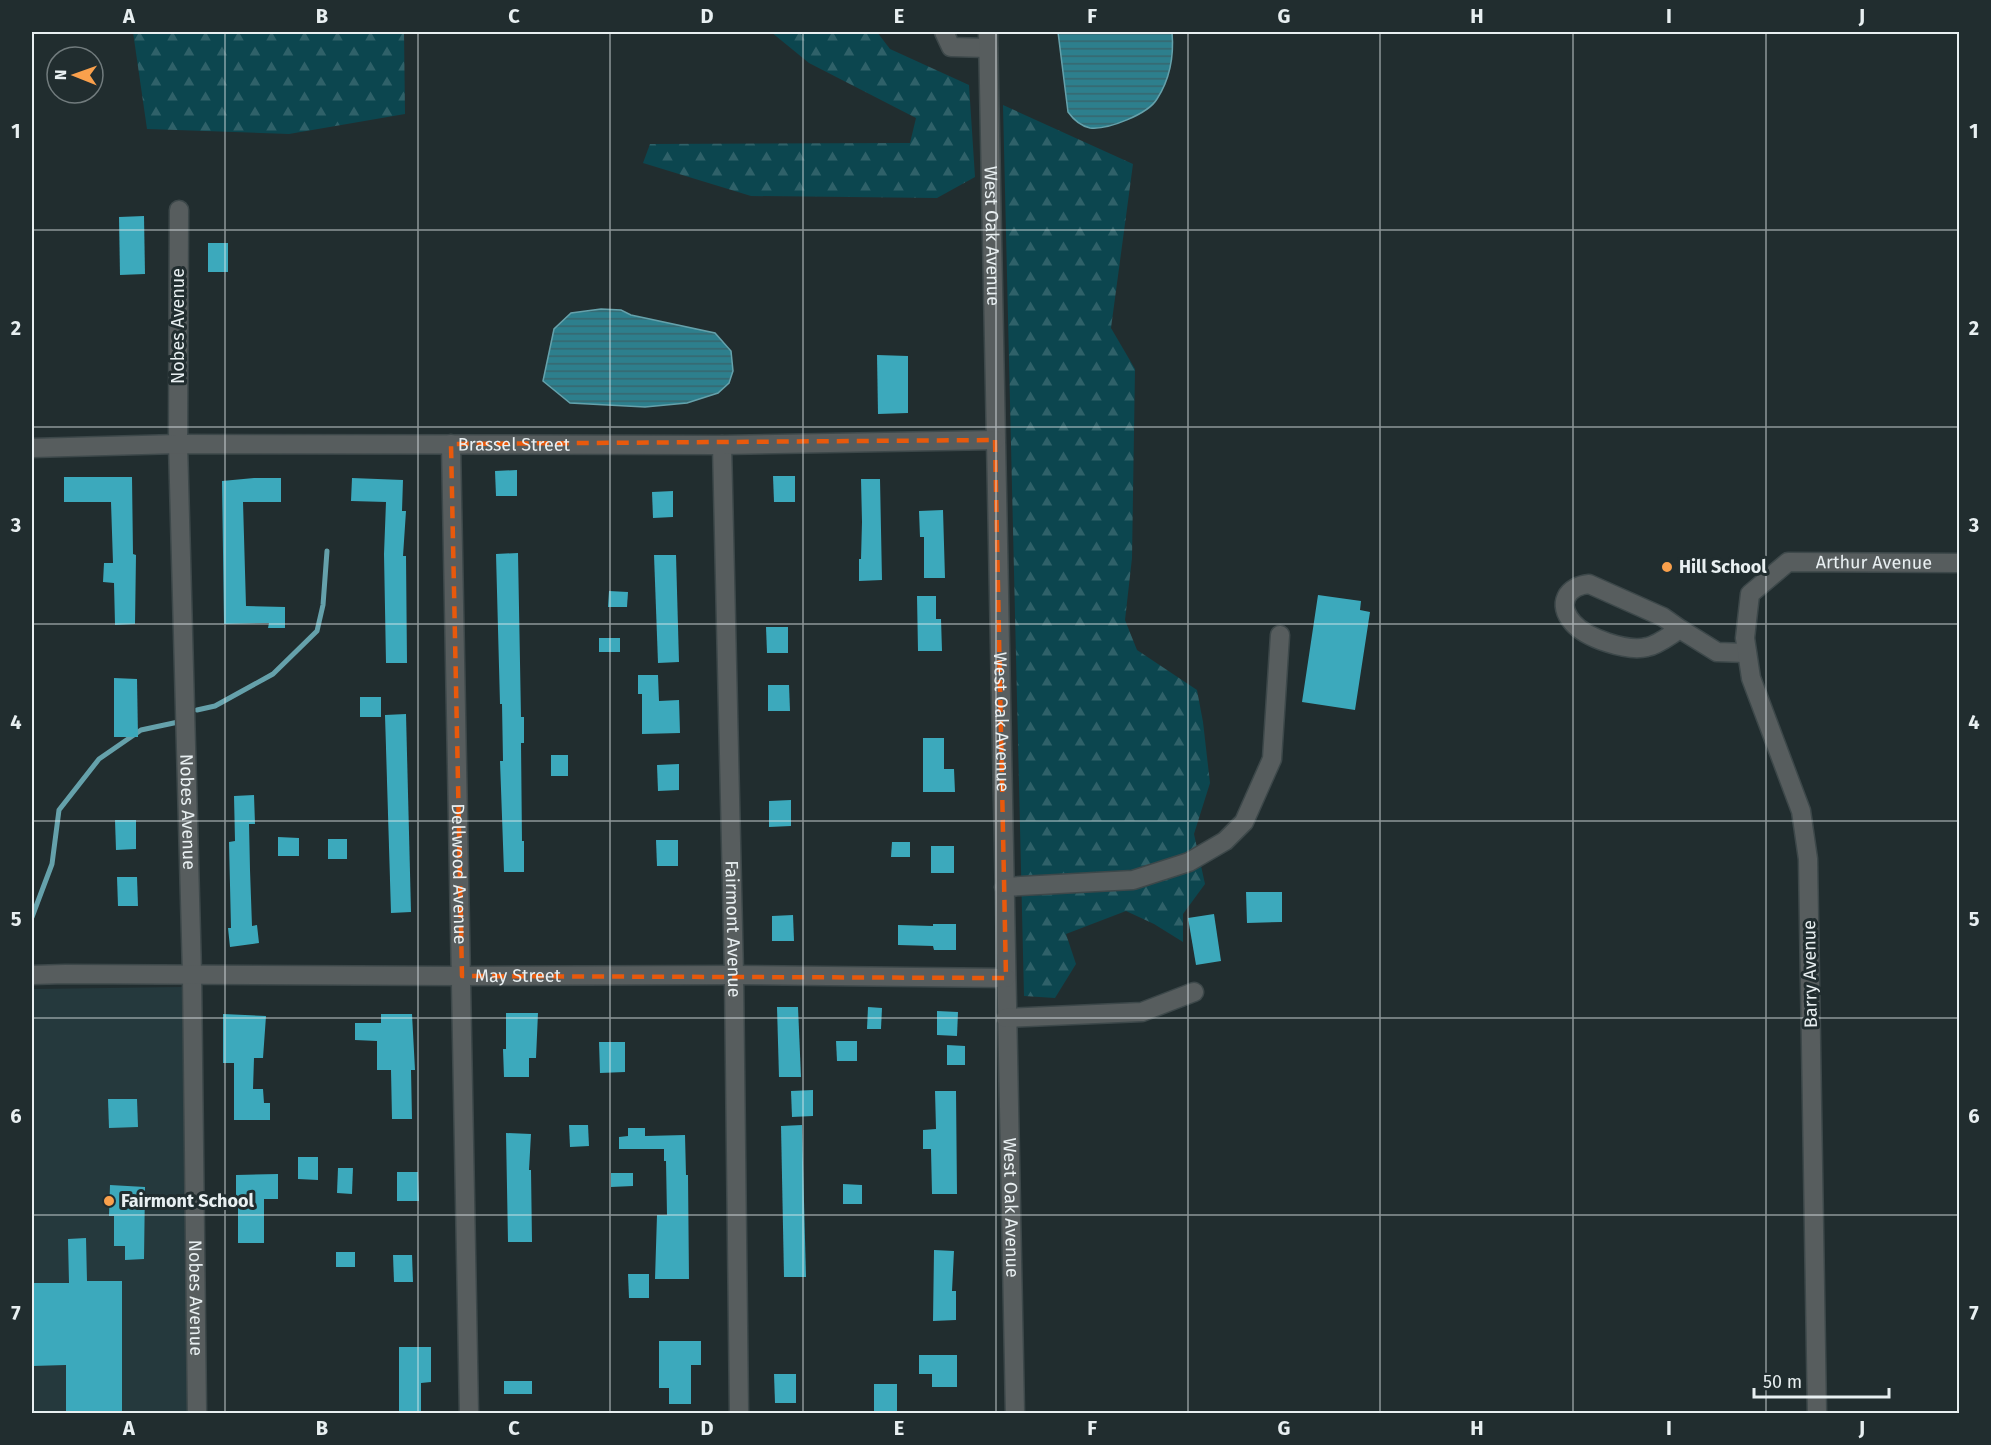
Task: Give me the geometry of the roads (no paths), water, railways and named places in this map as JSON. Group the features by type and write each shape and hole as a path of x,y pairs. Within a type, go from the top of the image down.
{"street":[{"path":"944,32 951,47 988,40"},
{"name":"West Oak Avenue","path":"988,40 1015,1413"},
{"name":"Nobes Avenue","path":"179,210 178,444 192,974 197,1413"},
{"name":"Brassel Street","path":"32,448 178,444 722,445 995,440"},
{"name":"Dellwood Avenue","path":"451,444 469,1413"},
{"name":"Fairmont Avenue","path":"722,445 734,975 739,1413"},
{"name":"Arthur Avenue","path":"1788,562 1959,563"},
{"name":"Barry Avenue","path":"1788,562 1750,594 1745,638 1751,678 1801,810 1808,859 1817,1413"},
{"path":"1680,629 1649,647 1635,649 1618,645 1594,637 1573,623 1565,609 1565,599 1570,590 1579,585 1589,584 1663,617 1717,652 1747,653"},
{"path":"1004,887 1133,880 1189,862 1225,841 1244,822 1272,759 1280,635"},
{"name":"May Street","path":"32,975 734,975 1006,978"},
{"path":"1006,1018 1142,1012 1194,992"}],"waterway":[{"path":"197,710 215,706 273,674 317,631 323,605 327,551"},
{"path":"32,917 52,864 59,810 99,759 141,730 183,721"}],"place":[{"name":"Hill School","path":"1667,567"},
{"name":"Fairmont School","path":"109,1201"}]}
